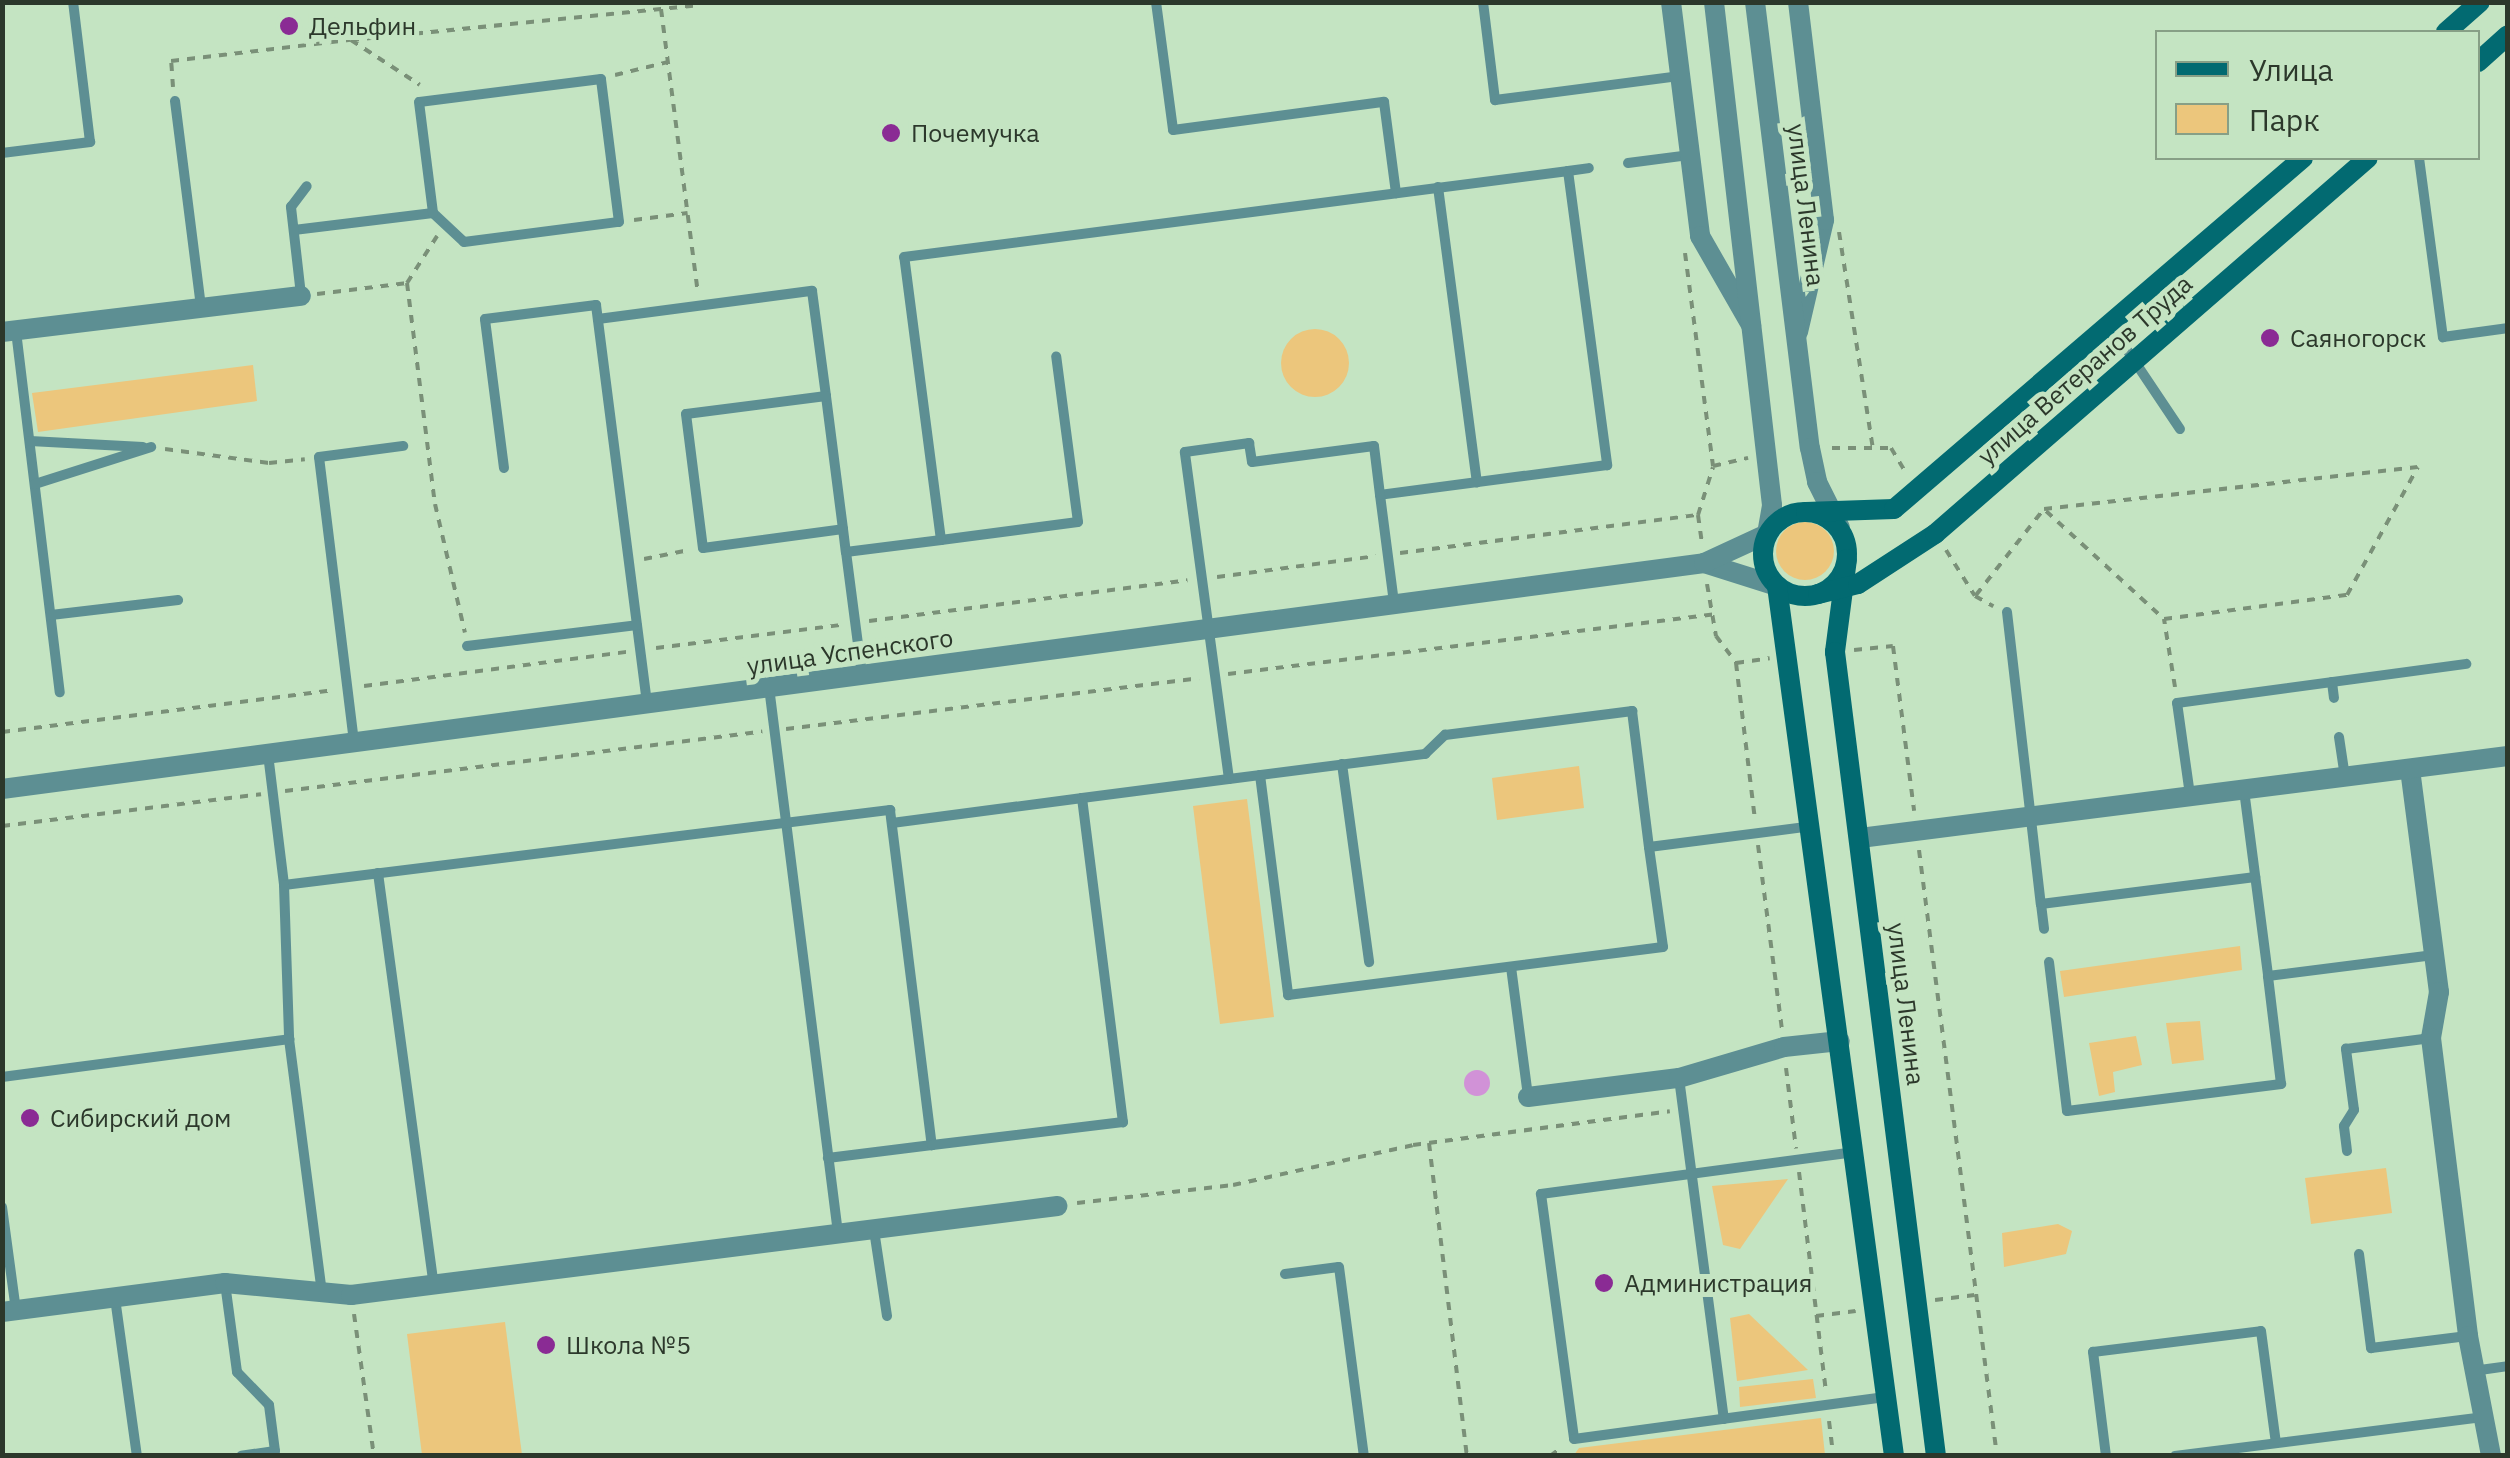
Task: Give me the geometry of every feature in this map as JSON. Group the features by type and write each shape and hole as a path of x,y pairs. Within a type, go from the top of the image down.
{"main road":[{"path":"2448,30 2480,2"},
{"path":"2480,60 2508,35"},
{"name":"улица Ветеранов Труда","path":"1767,534 1784,518 1806,512 1836,520 1894,509 2302,160"},
{"name":"улица Ветеранов Труда","path":"1818,594 1881,572 1935,534 2366,160"},
{"path":"1778,586 1818,594 1848,559 1836,520"},
{"path":"1767,534 1764,567 1778,586 1791,654 1894,1456"},
{"name":"улица Ленина","path":"1848,559 1836,652 1936,1456"}],"street":[{"path":"1671,2 1700,236 1754,332"},
{"path":"1704,564 1767,534 1772,482 1714,2"},
{"name":"улица Ленина","path":"1755,2 1810,448 1836,520"},
{"path":"1797,334 1824,220 1798,2"},
{"path":"9,331 301,296"},
{"path":"1704,564 1778,586"},
{"name":"улица Успенского","path":"2,790 1704,564"},
{"path":"1860,838 2508,756"},
{"path":"2410,768 2439,992 2431,1038 2468,1336 2480,1370 2491,1456"},
{"path":"1528,1097 1678,1078 1784,1047 1840,1040"},
{"path":"9,1311 226,1283 351,1295 1057,1206"}],"lane":[{"path":"2,153 90,142 72,2"},
{"path":"1156,2 1173,130 1384,102 1396,193"},
{"path":"1483,2 1495,100 1680,76"},
{"path":"601,79 619,222 464,242 433,213 419,102 601,79"},
{"path":"175,101 201,308"},
{"path":"1628,163 1690,155"},
{"path":"2419,160 2443,337 2508,328"},
{"path":"941,540 904,257 1588,168"},
{"path":"1380,495 1607,465 1568,171"},
{"path":"301,296 292,208 308,186"},
{"path":"1438,188 1476,482"},
{"path":"294,230 433,213"},
{"path":"598,318 812,291 862,675"},
{"path":"504,468 485,319 596,304 647,704"},
{"path":"2110,326 2180,429"},
{"path":"9,331 30,440 60,692"},
{"path":"846,552 1078,522 1056,356"},
{"path":"826,396 686,414 703,548 843,529"},
{"path":"30,440 151,447"},
{"path":"1229,779 1185,452 1249,443 1252,462 1374,446 1394,604"},
{"path":"354,742 319,457 403,446"},
{"path":"35,484 151,447"},
{"path":"50,616 178,600"},
{"path":"2006,612 2044,929"},
{"path":"467,646 637,625"},
{"path":"2190,796 2177,702 2466,664"},
{"path":"2332,682 2334,698"},
{"path":"770,688 838,1234"},
{"path":"892,822 1342,764 1425,754 1445,735 1632,711 1662,947 1288,995 1260,775"},
{"path":"2339,737 2344,777"},
{"path":"268,754 284,885 290,1039 322,1295"},
{"path":"1342,764 1368,962"},
{"path":"2049,962 2068,1111 2281,1084 2244,790"},
{"path":"828,1158 1123,1122 1082,798"},
{"path":"284,885 890,810 932,1146"},
{"path":"1650,847 1813,826"},
{"path":"378,873 434,1286"},
{"path":"2042,904 2255,877"},
{"path":"2268,976 2434,955"},
{"path":"1510,967 1528,1097"},
{"path":"2347,1151 2344,1126 2354,1110 2346,1049 2431,1038"},
{"path":"2,1077 290,1039"},
{"path":"1678,1078 1724,1418"},
{"path":"1855,1152 1541,1194 1574,1438 1886,1397"},
{"path":"2,1207 9,1311"},
{"path":"874,1229 887,1316"},
{"path":"2359,1254 2371,1348 2468,1336"},
{"path":"1285,1274 1339,1267 1364,1456"},
{"path":"226,1283 237,1372 269,1404 276,1451 241,1456"},
{"path":"114,1298 136,1456"},
{"path":"2106,1456 2094,1352 2261,1331 2276,1443"},
{"path":"2480,1370 2508,1366"},
{"path":"2175,1456 2486,1417"}],"path":[{"path":"175,101 170,61 720,2"},
{"path":"661,9 700,306"},
{"path":"351,40 440,99"},
{"path":"601,79 668,62"},
{"path":"619,222 688,214"},
{"path":"1824,220 1843,236 1873,448"},
{"path":"445,224 407,283 435,504 471,672"},
{"path":"301,296 407,283"},
{"path":"151,447 268,463 319,457"},
{"path":"1698,515 1714,466"},
{"path":"1975,596 2044,509 2418,467 2347,596 2164,619"},
{"path":"2044,509 2164,619 2177,702"},
{"path":"1700,526 1716,636 1736,663 1791,654"},
{"path":"629,562 703,548"},
{"path":"2,826 1712,614"},
{"path":"1836,652 1893,646 1997,1456"},
{"path":"1057,1206 1233,1185 1428,1143 1683,1110"},
{"path":"1428,1143 1467,1456"},
{"path":"351,1295 374,1456"}],"green space":[{"path":"1315,329 1339,339 1349,363 1339,387 1315,397 1291,387 1281,363 1291,339"},
{"path":"253,365 257,401 38,432 32,393"},
{"path":"1805,522 1825,531 1834,551 1825,571 1805,580 1785,571 1776,551 1785,531"},
{"path":"1579,766 1584,808 1497,820 1492,778"},
{"path":"1247,799 1274,1017 1220,1024 1193,806"},
{"path":"2240,946 2242,970 2064,997 2060,971"},
{"path":"2200,1021 2204,1060 2172,1064 2166,1023"},
{"path":"2136,1036 2142,1065 2113,1072 2115,1092 2099,1096 2089,1043"},
{"path":"2386,1168 2392,1213 2311,1224 2305,1178"},
{"path":"1788,1179 1740,1249 1723,1245 1712,1186"},
{"path":"2058,1224 2072,1231 2066,1254 2004,1267 2002,1233"},
{"path":"1749,1314 1808,1370 1737,1381 1730,1318"},
{"path":"505,1322 522,1455 422,1455 407,1334"},
{"path":"1813,1379 1816,1398 1740,1407 1739,1387"},
{"path":"1821,1418 1825,1455 1574,1455 1579,1448"}],"shaded area":[{"path":"1477,1070 1486,1074 1490,1083 1486,1092 1477,1096 1468,1092 1464,1083 1468,1074"}],"place":[{"name":"Дельфин","path":"289,26"},
{"name":"Почемучка","path":"891,133"},
{"name":"Саяногорск","path":"2270,338"},
{"name":"Сибирский дом","path":"30,1118"},
{"name":"Администрация","path":"1604,1283"},
{"name":"Школа №5","path":"546,1345"}]}
